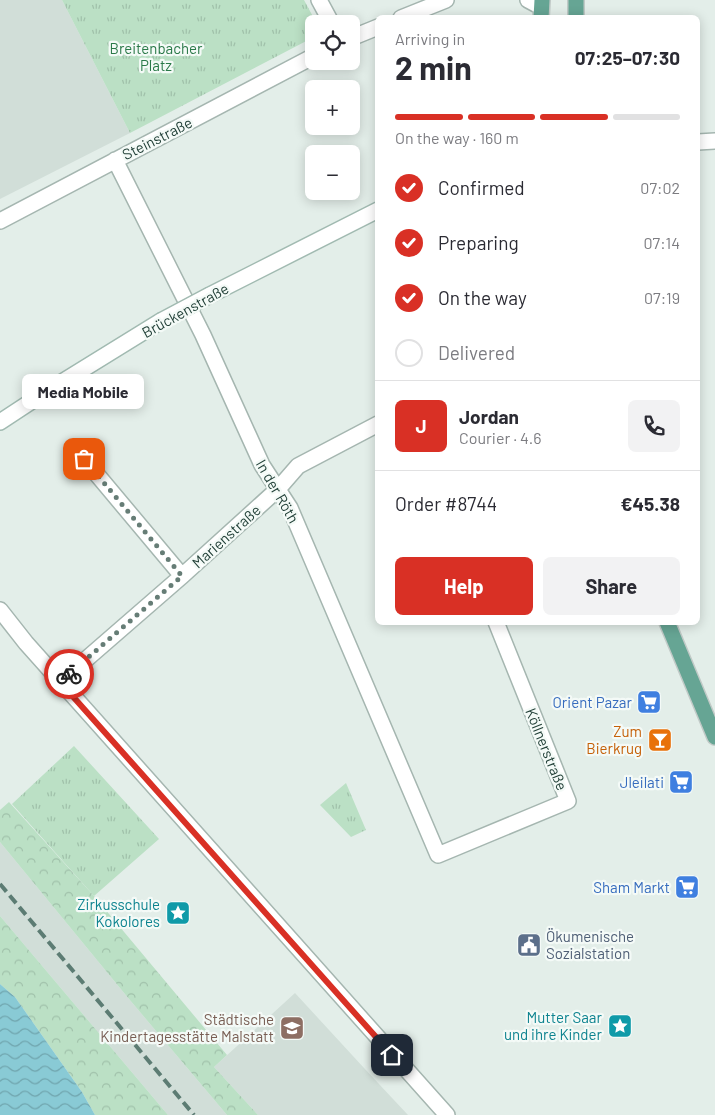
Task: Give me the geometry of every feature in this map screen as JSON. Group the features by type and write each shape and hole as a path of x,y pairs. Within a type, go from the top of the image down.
{"main road":[{"path":"576,0 576,15"},
{"path":"668,625 715,737"}],"street":[{"path":"319,0 327,15"},
{"path":"408,15 446,0"},
{"path":"360,34 375,28"},
{"name":"Steinstraße","path":"0,220 305,61"},
{"path":"700,142 715,141"},
{"name":"In der Röth","path":"115,160 202,335 262,465 290,508 438,855"},
{"name":"Brückenstraße","path":"0,422 161,321 210,294 375,212"},
{"name":"Marienstraße","path":"60,682 182,576 278,488 298,466 375,426"},
{"path":"84,459 182,576"},
{"path":"0,610 60,682 447,1115"},
{"name":"Köllnerstraße","path":"438,855 568,801 497,625"}],"shaded area":[{"path":"0,0 62,0 130,133 0,199"},
{"path":"0,842 227,1115 168,1115 0,916"},
{"name":"Städtische Kindertagesstätte Malstatt","path":"295,993 408,1115 258,1115 214,1067"}],"green space":[{"name":"Breitenbacher Platz","path":"62,0 304,0 312,15 305,15 305,42 130,133"},
{"path":"74,746 159,839 94,896 12,804"},
{"path":"346,783 366,830 351,837 320,805"},
{"path":"9,802 94,896 227,1055 214,1067 258,1115 227,1115 0,842 0,810"},
{"path":"0,916 168,1115 95,1115 82,1092 15,997 0,984"}],"water":[{"path":"0,984 15,997 82,1092 95,1115 0,1115"}],"railway":[{"path":"0,884 194,1115"}],"way so far":[{"path":"69,674 182,576 84,459"}],"place":[{"name":"Media Mobile","path":"84,459"},
{"name":"Orient Pazar","path":"649,702"},
{"name":"Zum Bierkrug","path":"660,740"},
{"name":"Jleilati","path":"681,782"},
{"name":"Sham Markt","path":"687,887"},
{"name":"Zirkusschule Kokolores","path":"178,913"},
{"name":"Ökumenische Sozialstation","path":"529,945"},
{"name":"Mutter Saar und ihre Kinder","path":"620,1026"},
{"name":"Städtische Kindertagesstätte Malstatt","path":"292,1028"}],"route":[{"path":"69,674 60,682 392,1055"}]}
